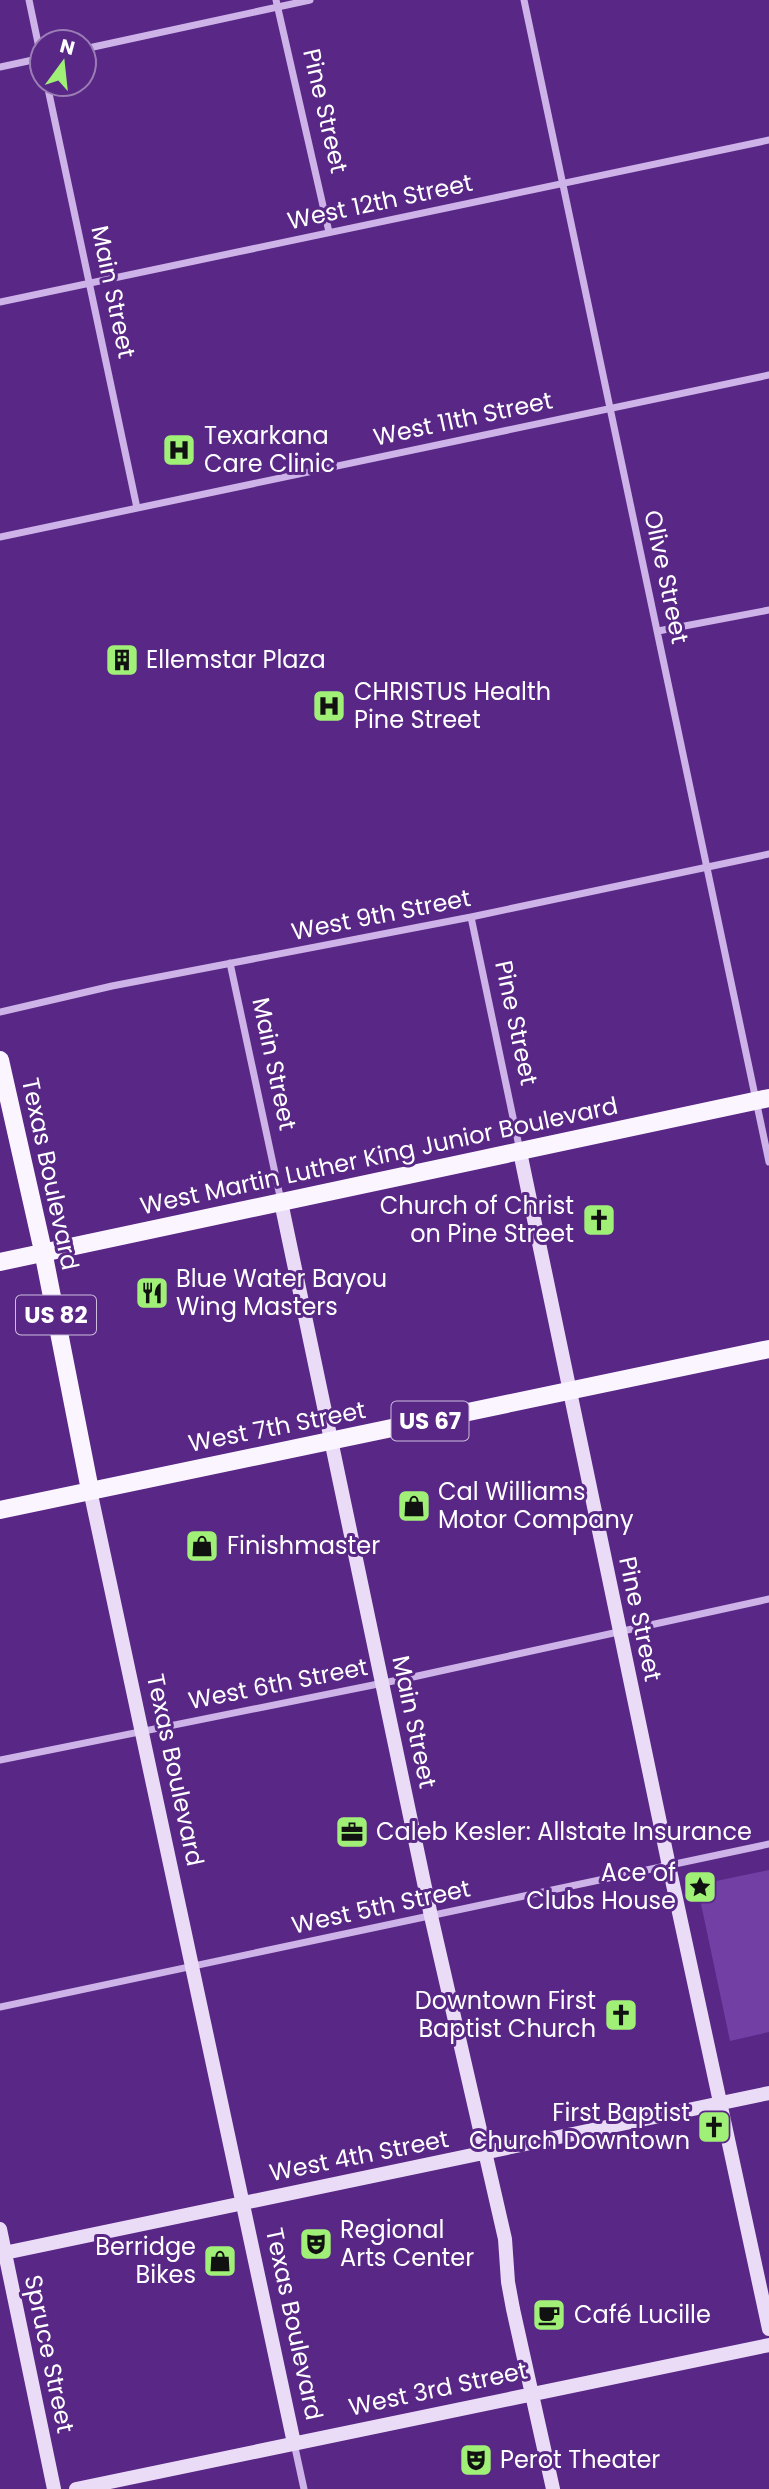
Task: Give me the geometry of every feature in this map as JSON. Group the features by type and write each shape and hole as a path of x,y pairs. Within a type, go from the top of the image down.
{"main road":[{"name":"Texas Boulevard","path":"0,1060 43,1251 90,1490"},
{"name":"West Martin Luther King Junior Boulevard","path":"0,1262 763,1099"},
{"name":"West 7th Street","path":"0,1510 769,1349"}],"street":[{"path":"29,0 35,28"},
{"path":"98,46 277,3 310,0"},
{"name":"Olive Street","path":"524,0 706,867 763,1099 769,1161"},
{"name":"Pine Street","path":"277,3 329,232"},
{"path":"0,67 28,62"},
{"name":"Main Street","path":"50,98 137,508"},
{"name":"West 12th Street","path":"0,302 769,140"},
{"name":"West 11th Street","path":"0,537 769,375"},
{"path":"658,631 769,610"},
{"name":"West 9th Street","path":"0,1012 112,986 471,917 769,854"},
{"name":"Pine Street","path":"471,917 669,1866 769,2329"},
{"name":"Main Street","path":"230,963 431,1916 505,2239 508,2282 553,2489"},
{"name":"Texas Boulevard","path":"90,1490 304,2489"},
{"name":"West 6th Street","path":"0,1760 383,1682 769,1599"},
{"name":"West 5th Street","path":"0,2007 769,1844"},
{"name":"West 4th Street","path":"3,2254 769,2094"},
{"name":"Spruce Street","path":"0,2229 3,2254 54,2489"},
{"name":"West 3rd Street","path":"76,2489 769,2344"}],"shaded area":[{"path":"769,1870 769,2032 730,2041 697,1885"}],"place":[{"name":"Texarkana Care Clinic","path":"179,450"},
{"name":"Ellemstar Plaza","path":"122,660"},
{"name":"CHRISTUS Health Pine Street","path":"329,706"},
{"name":"Church of Christ on Pine Street","path":"599,1220"},
{"name":"Blue Water Bayou Wing Masters","path":"152,1293"},
{"name":"Cal Williams Motor Company","path":"414,1506"},
{"name":"Finishmaster","path":"202,1546"},
{"name":"Caleb Kesler: Allstate Insurance","path":"352,1832"},
{"name":"Ace of Clubs House","path":"700,1887"},
{"name":"Downtown First Baptist Church","path":"621,2015"},
{"name":"First Baptist Church Downtown","path":"714,2127"},
{"name":"Regional Arts Center","path":"316,2244"},
{"name":"Berridge Bikes","path":"220,2261"},
{"name":"Café Lucille","path":"549,2315"},
{"name":"Perot Theater","path":"476,2460"}]}
